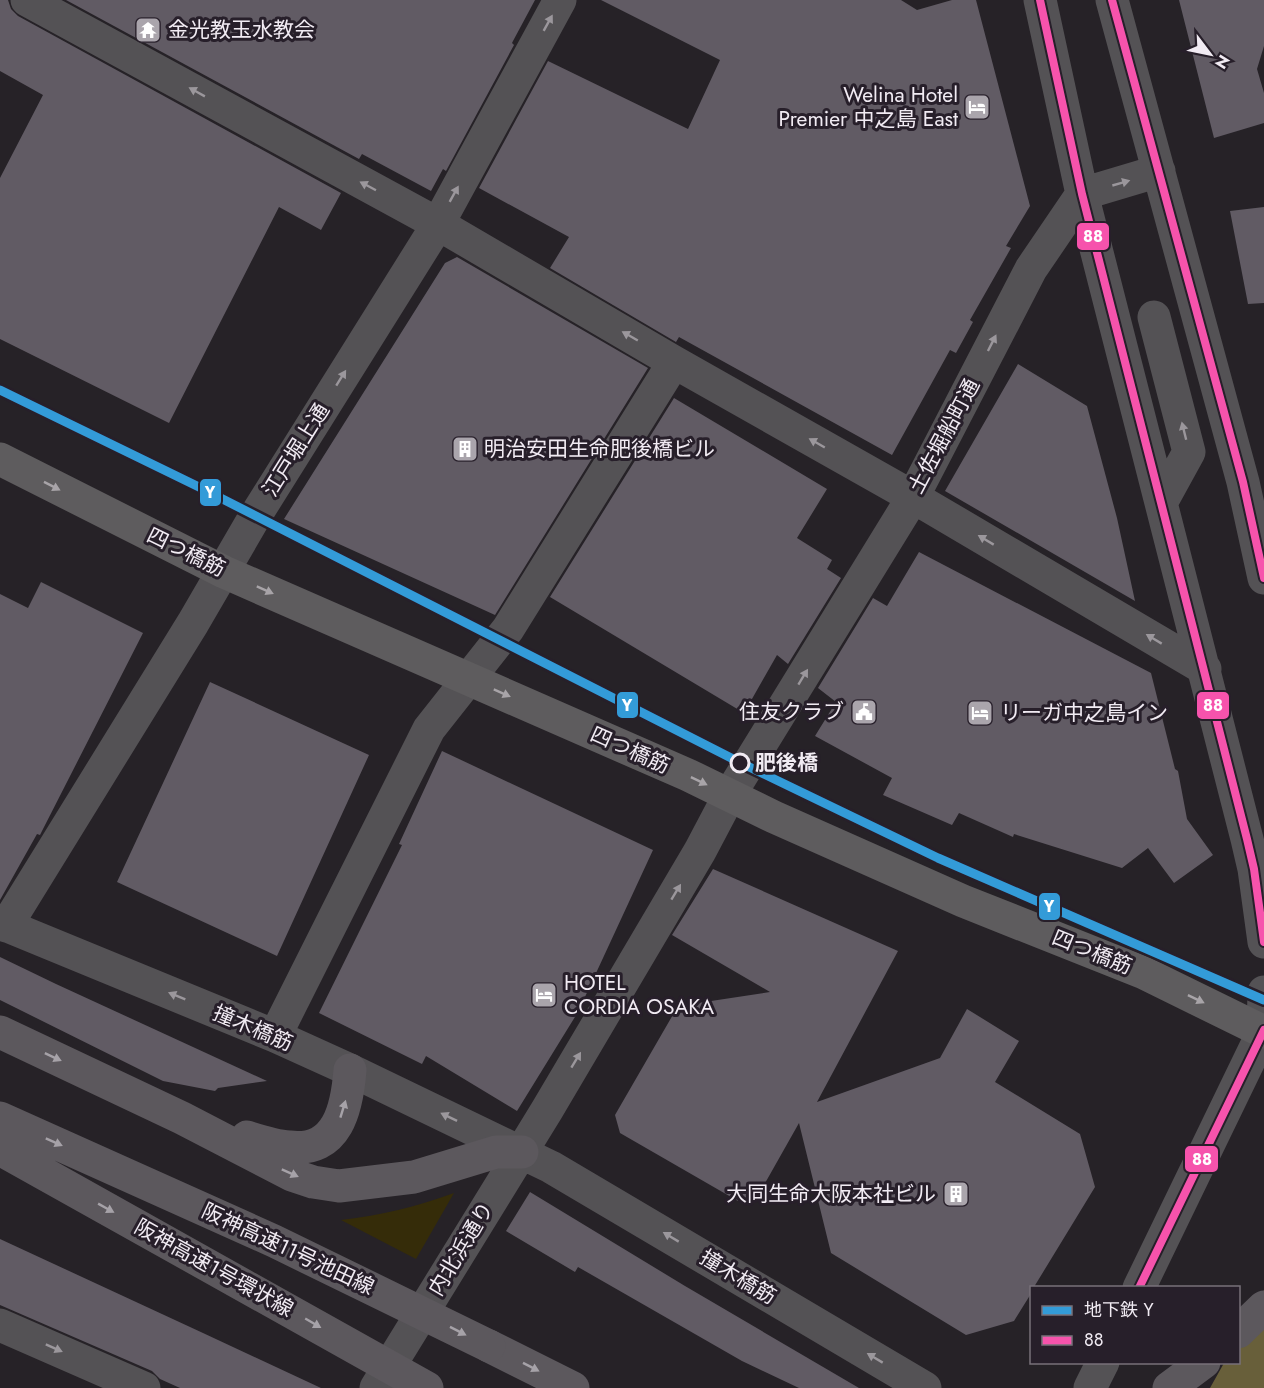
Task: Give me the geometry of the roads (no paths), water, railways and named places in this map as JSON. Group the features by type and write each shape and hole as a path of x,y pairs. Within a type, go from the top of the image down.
{"highway":[{"path":"0,1032 182,1118 292,1175 313,1182 339,1186 414,1177 512,1147"},
{"path":"182,1118 289,1148 313,1145 331,1134 343,1115 350,1070"},
{"name":"阪神高速11号池田線","path":"0,1118 274,1241 573,1388"},
{"name":"阪神高速1号環状線","path":"0,1149 427,1388"},
{"path":"1240,1331 1264,1306"},
{"path":"1169,1388 1201,1364"}],"main road":[{"name":"四つ橋筋","path":"0,459 224,572 688,775 729,796 963,902 1144,973 1264,1031"}],"street":[{"path":"27,0 438,224 674,362 913,497 1204,669"},
{"name":"江戸堀上通","path":"3,925 438,224 560,0"},
{"path":"1040,0 1082,194 1254,869 1264,942"},
{"path":"1112,0 1244,482 1264,578"},
{"path":"1082,194 1159,171"},
{"name":"土佐堀船町通","path":"729,796 913,497 1031,269 1082,194"},
{"path":"1154,317 1189,452 1161,502"},
{"path":"275,1036 429,729 508,629 674,362"},
{"name":"内北浜通り","path":"376,1388 512,1147 547,1110 700,851 729,796"},
{"name":"撞木橋筋","path":"3,925 275,1036 512,1147 551,1167 925,1388"},
{"path":"1139,1286 1264,1031 1264,992"},
{"path":"0,1325 144,1388"},
{"path":"1090,1388 1102,1364"}],"metro line":[{"name":"Y","path":"0,390 199,487 741,763 938,858 1264,1000"}],"place":[{"name":"金光教玉水教会","path":"148,30"},
{"name":"Welina Hotel Premier 中之島 East","path":"977,107"},
{"name":"明治安田生命肥後橋ビル","path":"465,449"},
{"name":"住友クラブ","path":"864,712"},
{"name":"リーガ中之島イン","path":"980,713"},
{"name":"肥後橋","path":"740,763"},
{"name":"HOTEL CORDIA OSAKA","path":"544,995"},
{"name":"大同生命大阪本社ビル","path":"956,1194"}]}
